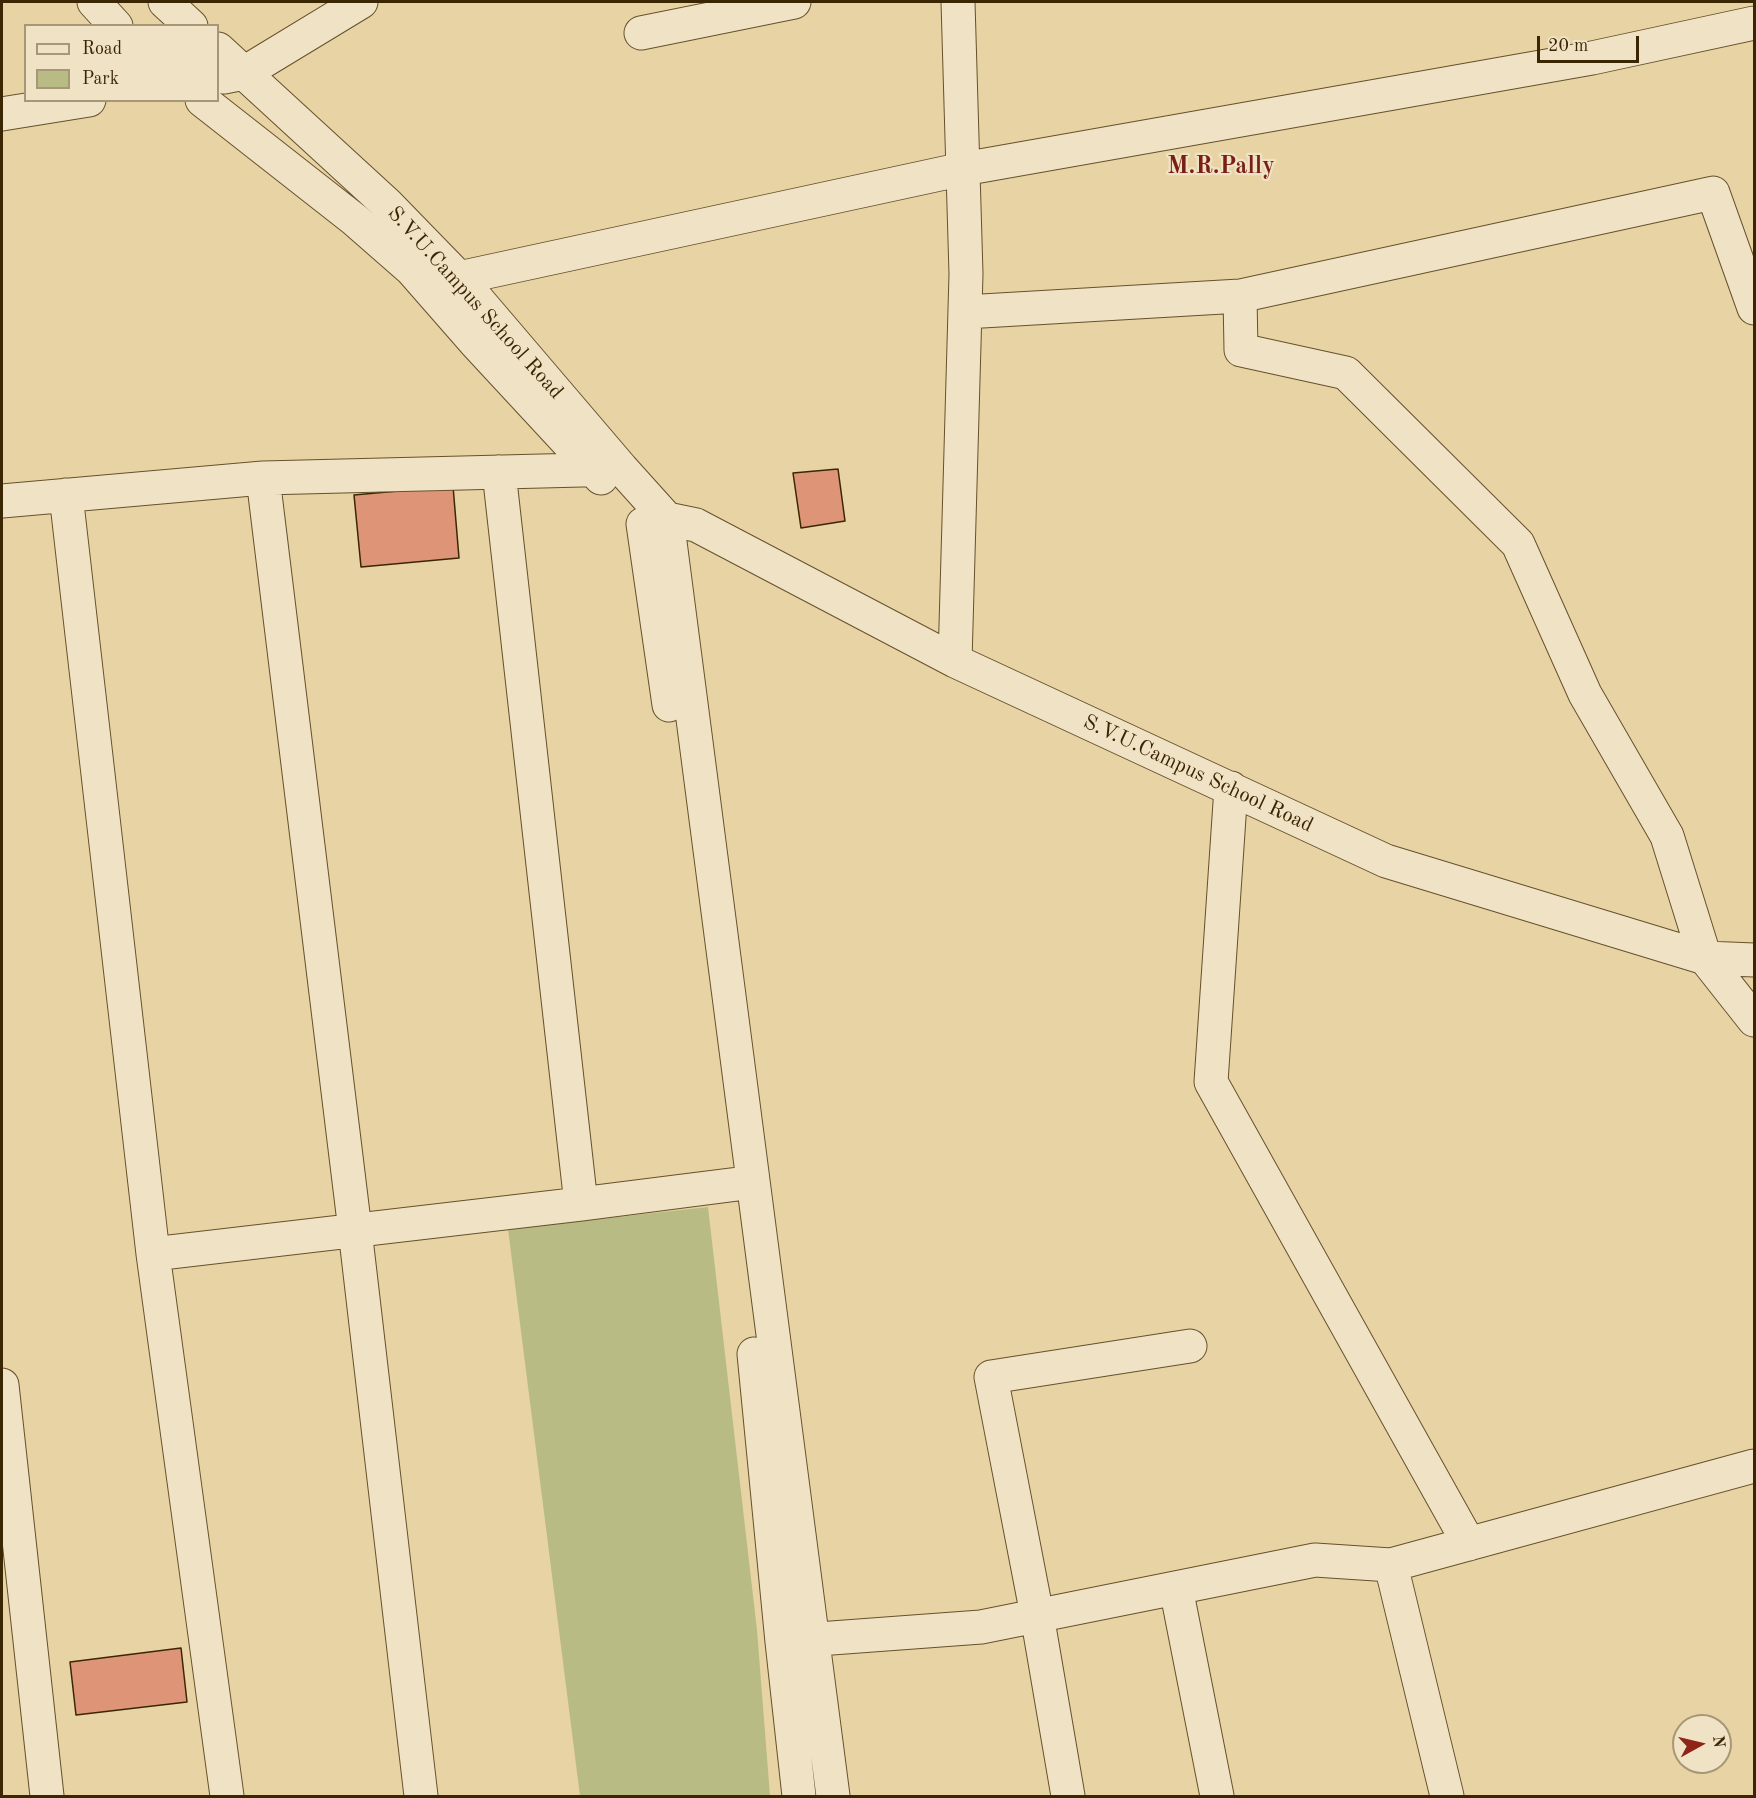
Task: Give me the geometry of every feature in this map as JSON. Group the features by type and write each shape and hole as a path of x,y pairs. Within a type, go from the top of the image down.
{"street":[{"path":"94,2 114,24"},
{"path":"165,2 189,24"},
{"path":"231,76 361,2"},
{"path":"641,33 794,2"},
{"path":"955,661 965,312 958,2"},
{"path":"459,278 963,169 1592,58 1755,23"},
{"name":"S.V.U.Campus School Road","path":"219,51 231,76 387,205 459,278 608,470"},
{"path":"2,114 77,102"},
{"name":"S.V.U.Campus School Road","path":"205,102 355,220 411,269 474,340 608,470 655,522 696,525 955,661 1386,861 1705,958 1755,960"},
{"path":"965,312 1240,296 1713,193 1755,308"},
{"path":"1240,296 1240,350 1346,373 1518,544 1585,694 1667,836 1705,958 1755,1020"},
{"path":"2,501 263,478 608,470"},
{"path":"499,472 581,1204"},
{"path":"263,478 422,1797"},
{"path":"66,495 153,1254 227,1797"},
{"path":"655,522 798,1640 833,1797"},
{"path":"655,522 798,1640 799,1797"},
{"path":"1231,788 1211,1082 1468,1544"},
{"path":"153,1254 738,1184"},
{"path":"1068,1797 1037,1616 991,1377 1190,1346"},
{"path":"2,1385 47,1797"},
{"path":"798,1640 981,1627 1315,1560 1391,1565 1755,1466"},
{"path":"1391,1565 1447,1797"},
{"path":"1176,1588 1217,1797"}],"green space":[{"path":"708,1207 757,1630 770,1796 580,1796 508,1229"}],"building":[{"path":"838,469 845,521 801,528 793,473"},
{"path":"453,486 459,558 361,567 354,495"},
{"path":"181,1648 187,1702 76,1715 70,1662"}],"district":[{"name":"M.R.Pally","path":"1221,167"}]}
